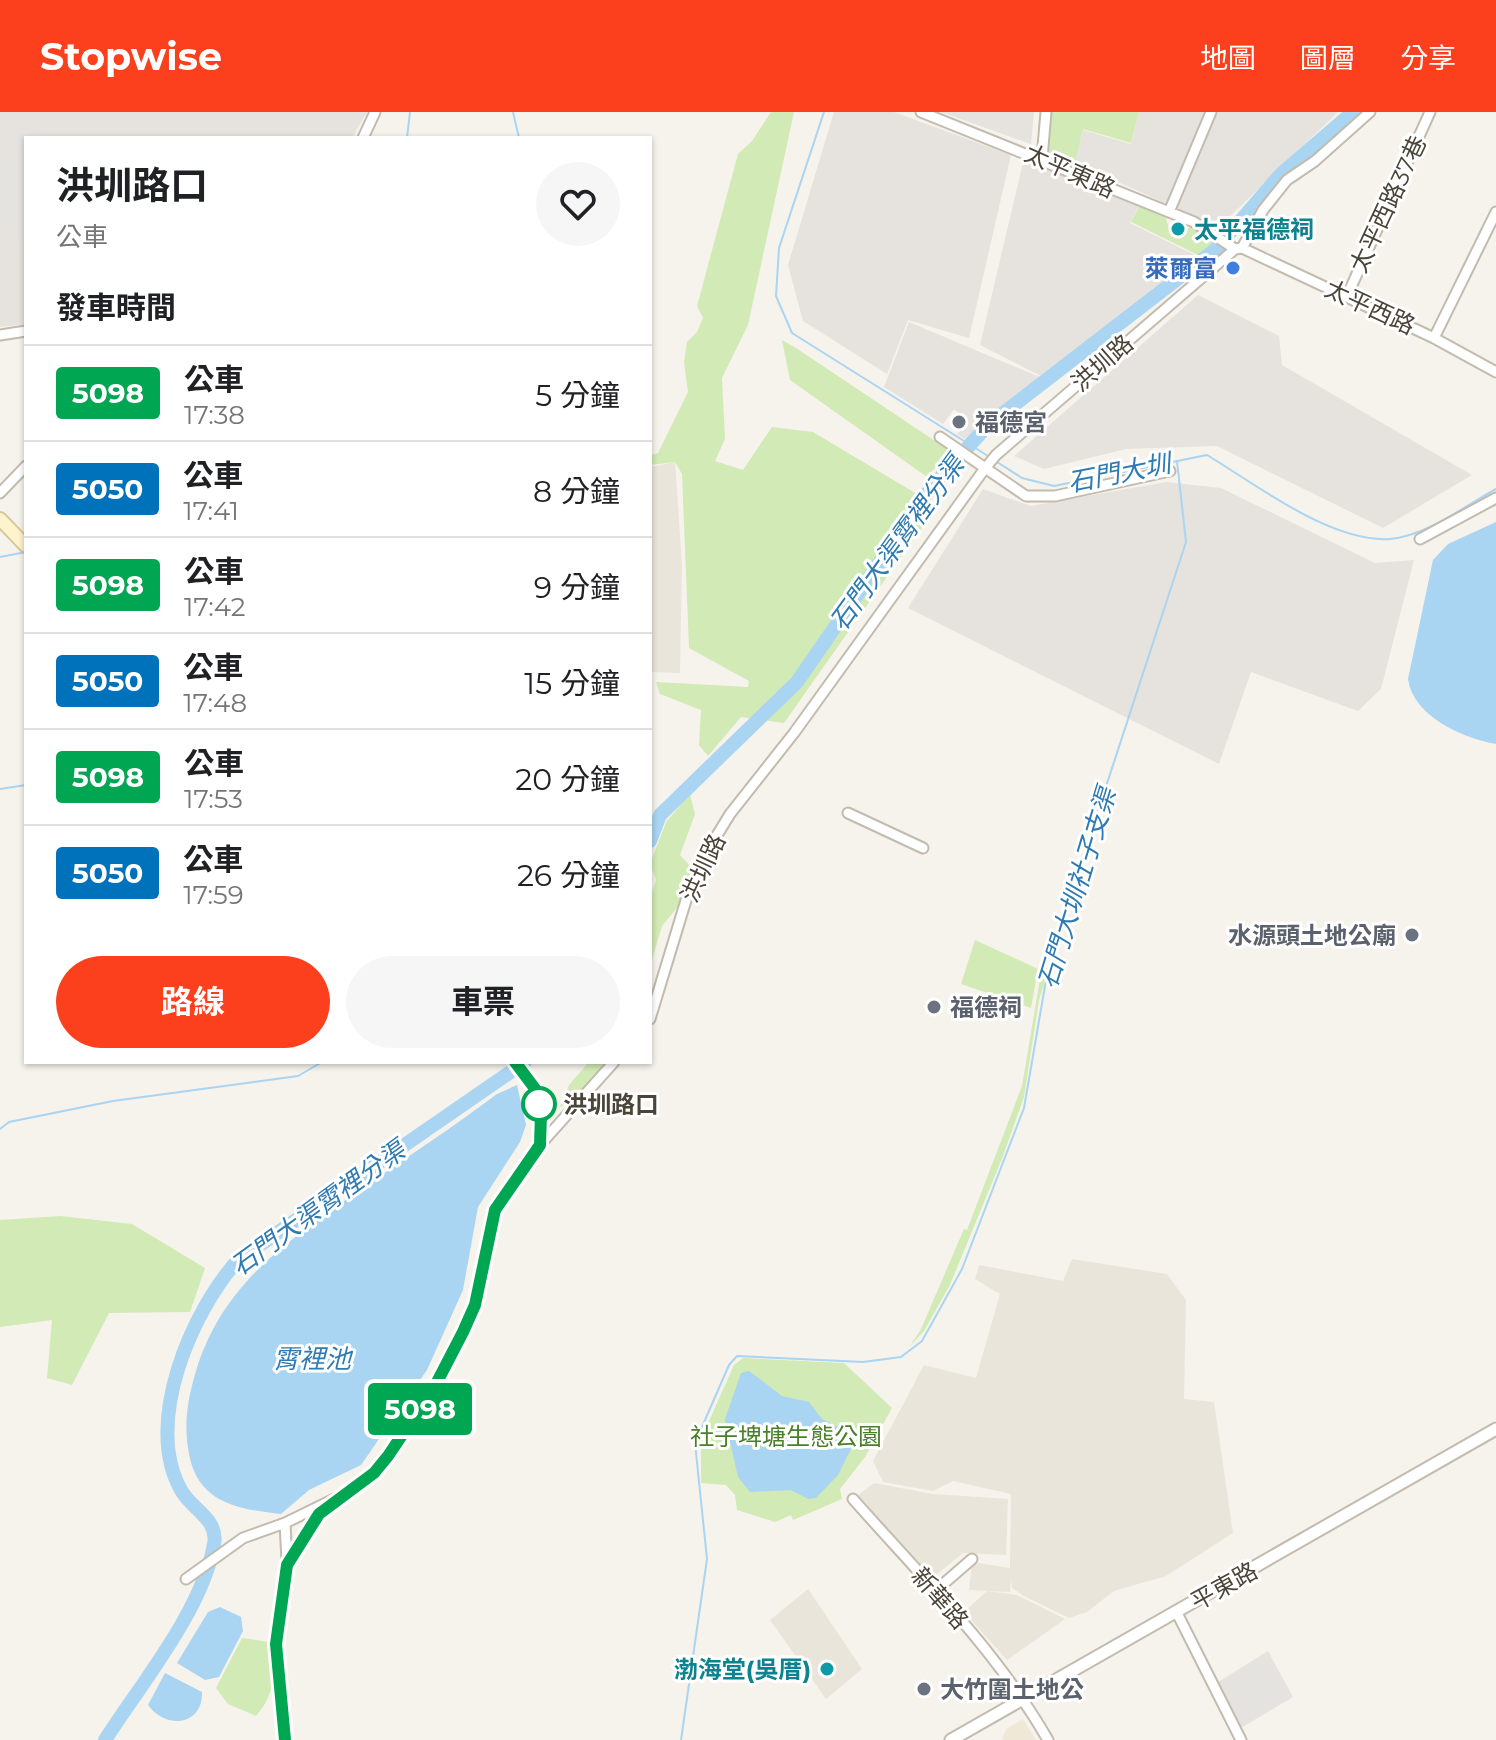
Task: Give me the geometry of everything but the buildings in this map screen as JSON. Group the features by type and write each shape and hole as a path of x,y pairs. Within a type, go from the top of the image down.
{"main road":[{"path":"0,519 24,544"},
{"path":"285,1740 276,1644 287,1565 310,1525 374,1473 388,1456 435,1386 475,1305 495,1210 540,1145 541,1114 536,1090 520,1067"}],"street":[{"path":"364,136 375,112"},
{"name":"太平東路","path":"921,112 1042,158 1216,235"},
{"path":"1042,158 1046,112"},
{"path":"1169,212 1211,112"},
{"name":"洪圳路","path":"652,1017 687,897 708,850 730,814 794,733 988,462 1235,247 1287,180 1315,161 1370,112"},
{"name":"太平西路37巷","path":"1347,296 1430,112"},
{"path":"1434,338 1496,212"},
{"name":"太平西路","path":"1216,235 1235,247 1434,338 1496,372"},
{"path":"0,335 24,331"},
{"path":"940,437 988,462 1026,496 1041,497 1170,471"},
{"path":"0,493 24,468"},
{"path":"1420,539 1496,498"},
{"path":"848,813 923,848"},
{"path":"540,1145 612,1064"},
{"name":"平東路","path":"951,1740 1496,1429"},
{"path":"186,1579 243,1538 285,1523 345,1494"},
{"name":"新華路","path":"853,1499 1025,1699 1048,1740"},
{"path":"285,1523 287,1565"},
{"path":"934,1592 972,1559"},
{"path":"1177,1613 1241,1740"}],"shaded area":[{"path":"0,112 367,112 353,136 24,136 24,324 0,327"},
{"path":"834,112 894,112 1011,155 969,338 908,320 887,374 803,321 788,265"},
{"path":"941,112 1034,112 1031,144"},
{"path":"1139,112 1338,112 1219,227 1075,163 1083,130 1131,144"},
{"path":"31,126 42,136 24,136 24,247 0,221 0,157"},
{"path":"1025,154 1140,204 1130,223 1201,258 1043,377 980,345"},
{"path":"1198,295 1279,336 1282,365 1472,475 1383,528 1217,446 1126,449 1044,469 1014,456"},
{"path":"909,322 1042,378 986,423 969,442 957,434 968,421 954,409 943,424 884,387"},
{"path":"675,462 682,565 680,673 652,672 652,467"},
{"path":"1166,482 1221,488 1375,563 1414,560 1381,689 1358,711 1251,672 1219,764 908,608 983,489 1031,506"},
{"path":"1072,1259 1167,1274 1186,1300 1184,1399 1214,1402 1233,1533 1166,1576 1114,1591 1087,1612 1069,1618 1024,1596 1012,1588 1011,1580 1010,1592 969,1590 972,1562 1010,1568 1011,1494 953,1481 933,1491 883,1482 873,1461 924,1365 976,1378 1000,1294 975,1279 979,1265 1063,1281"},
{"path":"874,1483 933,1494 1008,1499 1006,1555 963,1553 931,1579 858,1495"},
{"path":"808,1589 862,1669 826,1699 770,1620"},
{"path":"987,1591 1017,1595 1065,1619 1007,1660 964,1612"},
{"path":"1268,1651 1293,1697 1241,1728 1218,1682"},
{"path":"1023,1719 1036,1740 1002,1740 1006,1729"}],"green space":[{"path":"771,112 794,112 748,325 722,378 725,439 715,461 743,470 772,427 813,432 937,506 784,723 741,717 708,756 699,745 701,710 660,694 656,682 748,687 749,681 689,648 682,474 675,462 652,465 652,454 658,453 688,392 684,362 687,342 697,332 703,318 697,306 738,154 752,141"},
{"path":"1047,112 1139,112 1131,143 1083,129 1074,168 1044,156"},
{"path":"1141,203 1165,214 1170,233 1179,236 1191,226 1220,241 1202,257 1131,222"},
{"path":"782,340 950,451 927,477 790,380"},
{"path":"690,794 695,814 680,855 692,868 680,904 662,926 652,959 652,893 656,880 652,859 666,822"},
{"path":"975,940 1038,969 1031,1008 961,984"},
{"path":"1042,967 1049,969 1039,1000 1024,1097 950,1285 924,1331 910,1346 921,1329 964,1229 967,1230 1022,1086"},
{"path":"587,1064 609,1064 581,1098 560,1107 569,1085"},
{"path":"60,1216 132,1224 205,1268 190,1312 109,1313 72,1385 47,1378 52,1320 0,1327 0,1220"},
{"name":"社子埤塘生態公園","path":"743,1358 844,1363 892,1408 865,1457 840,1489 842,1499 793,1520 791,1515 775,1522 737,1510 735,1495 726,1485 701,1483 701,1439 734,1365"},
{"path":"242,1638 270,1642 272,1653 271,1690 256,1716 228,1704 216,1688"}],"water":[{"path":"1496,522 1496,744 1469,737 1441,723 1419,704 1408,679 1433,560 1448,544"},
{"name":"霄裡池","path":"517,1085 526,1125 520,1142 478,1207 463,1290 427,1370 361,1465 309,1490 281,1514 233,1505 208,1491 192,1466 188,1448 186,1428 189,1400 208,1340 240,1289 260,1267 307,1228 497,1094"},
{"path":"749,1371 782,1396 809,1402 822,1419 842,1429 851,1449 838,1475 816,1498 808,1499 791,1490 750,1492 738,1477 725,1419 741,1373"},
{"path":"220,1607 241,1617 243,1631 219,1677 205,1680 177,1663 208,1612"},
{"path":"165,1673 202,1692 197,1712 190,1718 173,1721 156,1713 148,1705"}],"waterway":[{"path":"407,136 410,112"},
{"path":"513,112 519,136"},
{"name":"石門大圳","path":"824,112 779,248 776,296 792,333 988,456"},
{"name":"石門大圳","path":"652,836 660,815 797,682 931,488 988,425 1215,250 1281,174 1353,112"},
{"name":"石門大圳","path":"997,462 1022,478 1054,486 1207,455 1295,510 1344,532 1367,538 1404,537 1445,519 1496,489"},
{"name":"石門大圳社子支渠","path":"681,1740 707,1559 695,1443 729,1365 737,1356 863,1362 901,1357 922,1341 962,1269 1024,1108 1045,986 1097,814 1186,542 1177,461"},
{"path":"0,557 24,552"},
{"path":"0,789 24,785"},
{"path":"0,1129 9,1122 113,1101 298,1076 319,1064"},
{"name":"石門大渠霄裡分渠","path":"105,1740 184,1620 208,1569 214,1544 208,1521 181,1490 171,1463 167,1433 170,1401 178,1369 204,1308 238,1260 522,1064"}],"bus line":[{"name":"5098","path":"285,1740 276,1644 282,1582 287,1565 299,1541 319,1514 374,1473 388,1456 435,1386 463,1332 475,1305 495,1210 540,1145 541,1114 536,1090 517,1064"}],"place":[{"name":"太平福德祠","path":"1178,229"},
{"name":"萊爾富","path":"1233,268"},
{"name":"福德宮","path":"959,422"},
{"name":"水源頭土地公廟","path":"1412,935"},
{"name":"福德祠","path":"934,1007"},
{"name":"洪圳路口","path":"539,1104"},
{"name":"渤海堂(吳厝)","path":"827,1669"},
{"name":"大竹圍土地公","path":"924,1689"}]}
